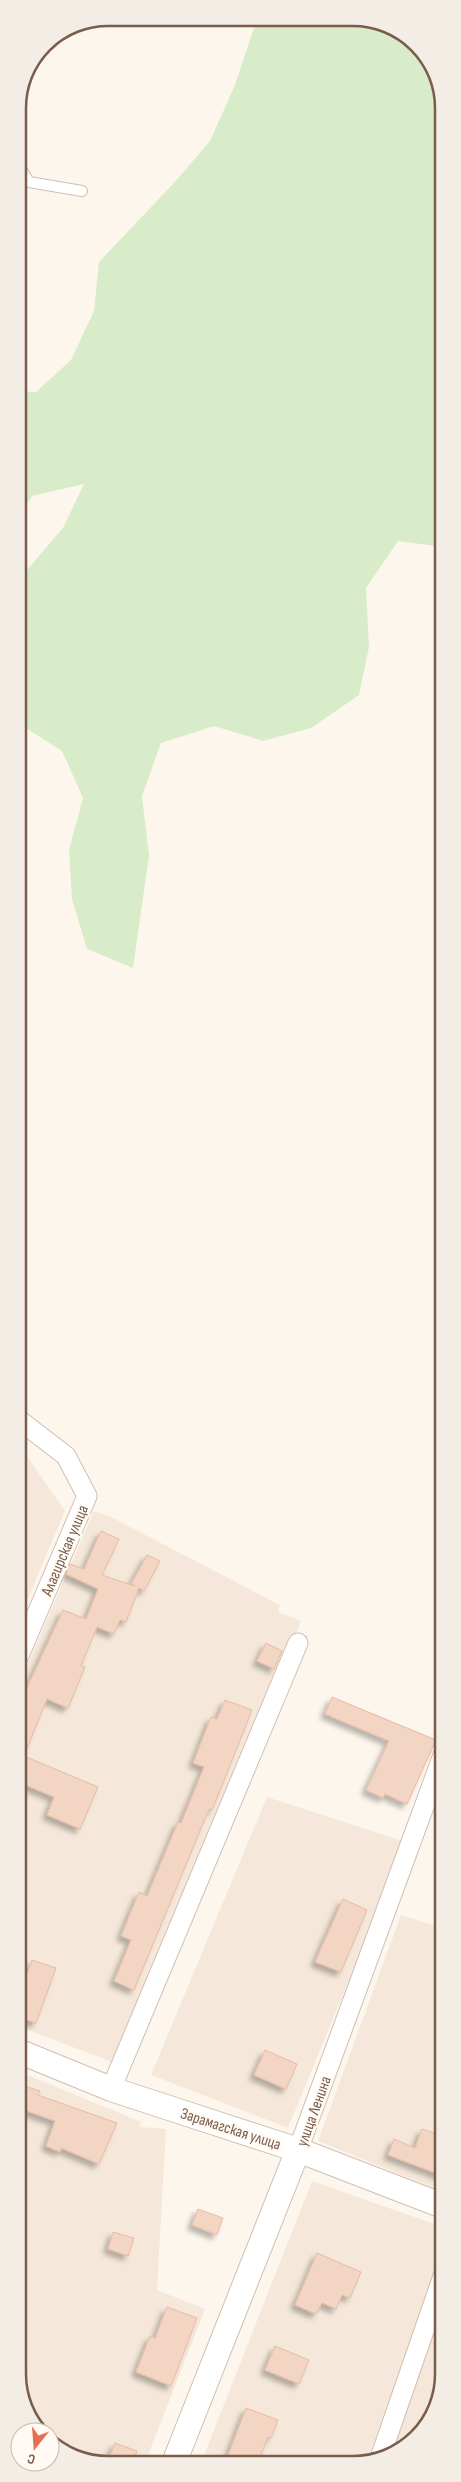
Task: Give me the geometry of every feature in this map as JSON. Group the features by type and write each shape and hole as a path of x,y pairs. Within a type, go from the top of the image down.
{"street":[{"name":"Алагирская улица","path":"26,1426 66,1456 87,1496 26,1639"},
{"path":"111,2089 298,1643"},
{"name":"улица Ленина","path":"177,2456 298,2150 435,1777"},
{"name":"Зарамагская улица","path":"26,2054 111,2089 298,2150 435,2203"},
{"path":"382,2450 435,2299"}],"lane":[{"path":"26,177 29,182 82,191"}],"shaded area":[{"path":"26,1455 65,1511 26,1603"},
{"path":"94,1511 111,1517 280,1605 278,1612 301,1621 117,2064 26,2029 26,1668"},
{"path":"267,1797 406,1842 288,2128 151,2075"},
{"path":"401,1915 435,1926 435,2189 318,2141"},
{"path":"26,2074 141,2122 140,2127 166,2129 157,2290 205,2309 148,2456 92,2454 67,2445 60,2440 60,2422 42,2422 37,2415 32,2405 27,2385"},
{"path":"312,2181 435,2224 435,2278 369,2454 353,2456 204,2456"},
{"path":"435,2328 435,2374 430,2400 424,2415 414,2428 403,2439 390,2446"}],"green space":[{"path":"255,26 353,26 369,28 394,37 403,43 414,54 426,72 434,97 435,108 435,546 398,541 366,588 369,647 359,695 311,728 263,741 214,726 161,743 142,796 149,856 133,968 87,949 72,899 69,850 83,798 62,751 26,728 27,570 63,528 84,484 32,496 26,506 26,391 36,392 71,360 94,311 99,262 174,183 210,141 235,85"}],"building":[{"path":"101,1531 119,1539 102,1575 135,1586 131,1584 147,1555 160,1561 144,1591 139,1588 126,1622 120,1620 114,1634 97,1627 81,1666 85,1667 68,1708 47,1699 26,1751 26,1690 63,1610 86,1619 98,1589 66,1574 70,1564 84,1569"},
{"path":"266,1643 282,1651 274,1669 257,1661"},
{"path":"332,1697 435,1740 407,1804 385,1794 383,1798 366,1790 389,1741 325,1714"},
{"path":"225,1700 252,1710 212,1810 209,1809 134,1990 114,1981 131,1940 121,1936 139,1892 147,1896 178,1822 181,1823 204,1767 193,1763 211,1717 217,1719"},
{"path":"26,1757 98,1787 80,1829 47,1815 54,1797 26,1785"},
{"path":"343,1899 367,1910 341,1972 315,1962"},
{"path":"32,1960 56,1968 36,2023 26,2020 26,1976"},
{"path":"265,2050 297,2064 286,2089 254,2075"},
{"path":"26,2087 40,2091 38,2095 117,2123 99,2164 61,2148 60,2152 46,2146 55,2121 26,2111"},
{"path":"422,2129 435,2133 435,2173 388,2155 394,2139 415,2148"},
{"path":"198,2209 223,2218 217,2235 192,2225"},
{"path":"113,2232 134,2238 128,2256 108,2249"},
{"path":"317,2253 361,2272 350,2298 342,2295 336,2309 322,2303 316,2314 295,2305"},
{"path":"167,2307 197,2318 171,2386 136,2372 150,2336 155,2338"},
{"path":"275,2346 309,2360 299,2384 265,2370"},
{"path":"246,2408 278,2420 271,2438 268,2437 261,2456 228,2456"},
{"path":"115,2443 137,2451 135,2456 110,2456"}]}
